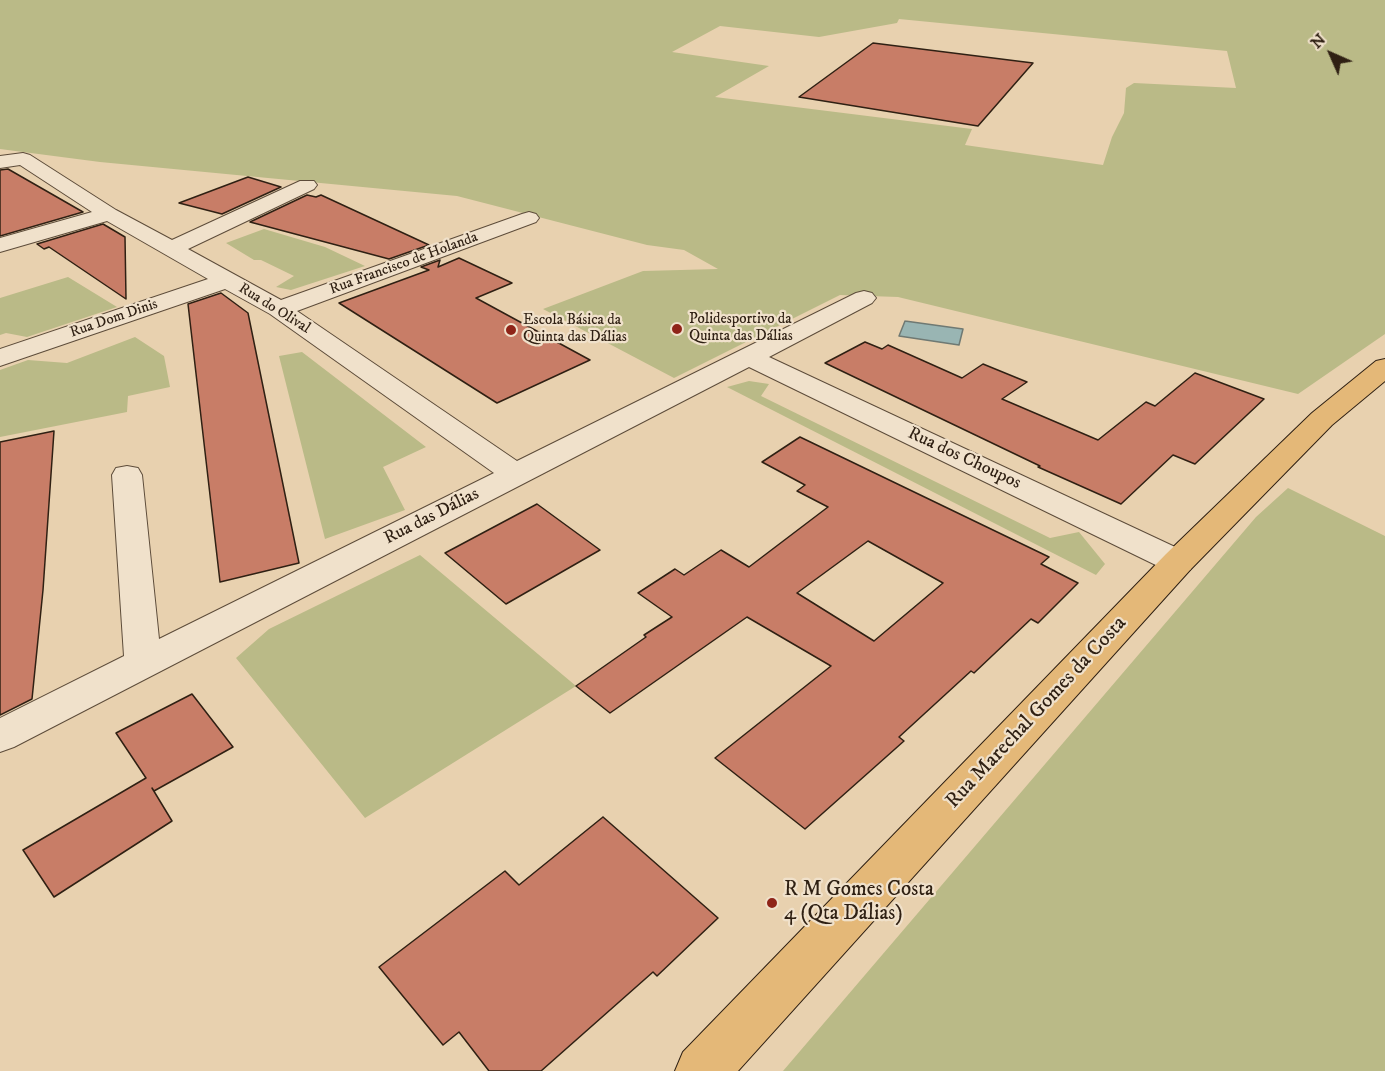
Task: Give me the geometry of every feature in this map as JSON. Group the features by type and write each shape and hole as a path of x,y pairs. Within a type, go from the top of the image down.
{"main road":[{"name":"Rua Marechal Gomes da Costa","path":"702,1071 1178,562 1322,419 1385,367"}],"street":[{"name":"Rua do Olival","path":"0,162 23,159 109,214 279,309 516,474"},
{"path":"171,249 307,185"},
{"path":"0,245 109,214"},
{"name":"Rua Francisco de Holanda","path":"279,309 530,218"},
{"name":"Rua Dom Dinis","path":"0,358 228,280"},
{"name":"Rua das Dálias","path":"0,736 864,298"},
{"name":"Rua dos Choupos","path":"750,357 1178,562"},
{"path":"127,476 143,664"}],"green space":[{"path":"0,0 1385,0 1385,334 1298,394 898,297 840,295 674,378 543,309 643,271 718,269 684,250 647,245 457,196 100,162 0,149","holes":["899,19 1227,51 1236,88 1134,83 1126,88 1124,113 1112,137 1103,165 965,145 972,129 715,97 769,66 672,52 720,26 819,37 897,23"]},
{"path":"264,229 325,247 365,266 291,290 276,287 294,276 261,260 254,260 226,243"},
{"path":"68,277 117,307 27,337 6,333 0,335 0,298"},
{"path":"135,337 164,356 170,387 128,396 127,412 0,437 0,370 28,360 67,363"},
{"path":"302,352 426,447 383,467 405,510 325,539 279,356"},
{"path":"749,381 769,384 761,396 1050,538 1079,532 1105,564 1096,575 727,387"},
{"path":"1288,488 1385,536 1385,1071 783,1071 1256,517"},
{"path":"420,555 576,686 365,818 236,658 269,629"}],"water":[{"path":"905,321 963,329 959,345 899,336"}],"building":[{"path":"873,43 1033,63 978,126 799,97"},
{"path":"8,169 83,212 0,236 0,170"},
{"path":"248,177 281,187 222,214 179,203"},
{"path":"307,195 316,197 321,195 429,245 389,259 250,222"},
{"path":"103,224 125,237 126,299 49,247 44,249 37,244"},
{"path":"459,258 512,283 476,298 590,360 497,403 339,303 429,270 421,267 440,260 438,267"},
{"path":"221,293 248,313 299,563 220,582 188,304"},
{"path":"865,342 882,349 888,345 962,378 983,364 1027,382 1002,399 1098,440 1146,402 1155,406 1195,373 1264,399 1195,464 1173,455 1121,504 1038,467 1040,466 825,363"},
{"path":"54,431 43,590 32,699 0,715 0,442"},
{"path":"800,437 1049,557 1041,564 1078,583 1038,623 1031,619 974,673 971,671 899,737 904,741 805,829 715,758 831,666 747,617 610,713 576,686 672,617 638,593 675,569 684,575 721,550 749,567 828,507 797,491 805,485 762,462","holes":["868,541 943,583 874,641 797,593"]},
{"path":"537,504 600,550 506,604 445,553"},
{"path":"192,694 233,747 154,791 152,788 172,821 54,897 23,850 146,778 116,733"},
{"path":"603,817 718,918 657,976 653,972 541,1071 489,1071 459,1032 443,1045 379,967 505,871 519,885"}],"place":[{"name":"Polidesportivo da Quinta das Dálias","path":"677,329"},
{"name":"Escola Básica da Quinta das Dálias","path":"511,330"},
{"name":"R M Gomes Costa 4 (Qta Dálias)","path":"772,903"}]}
